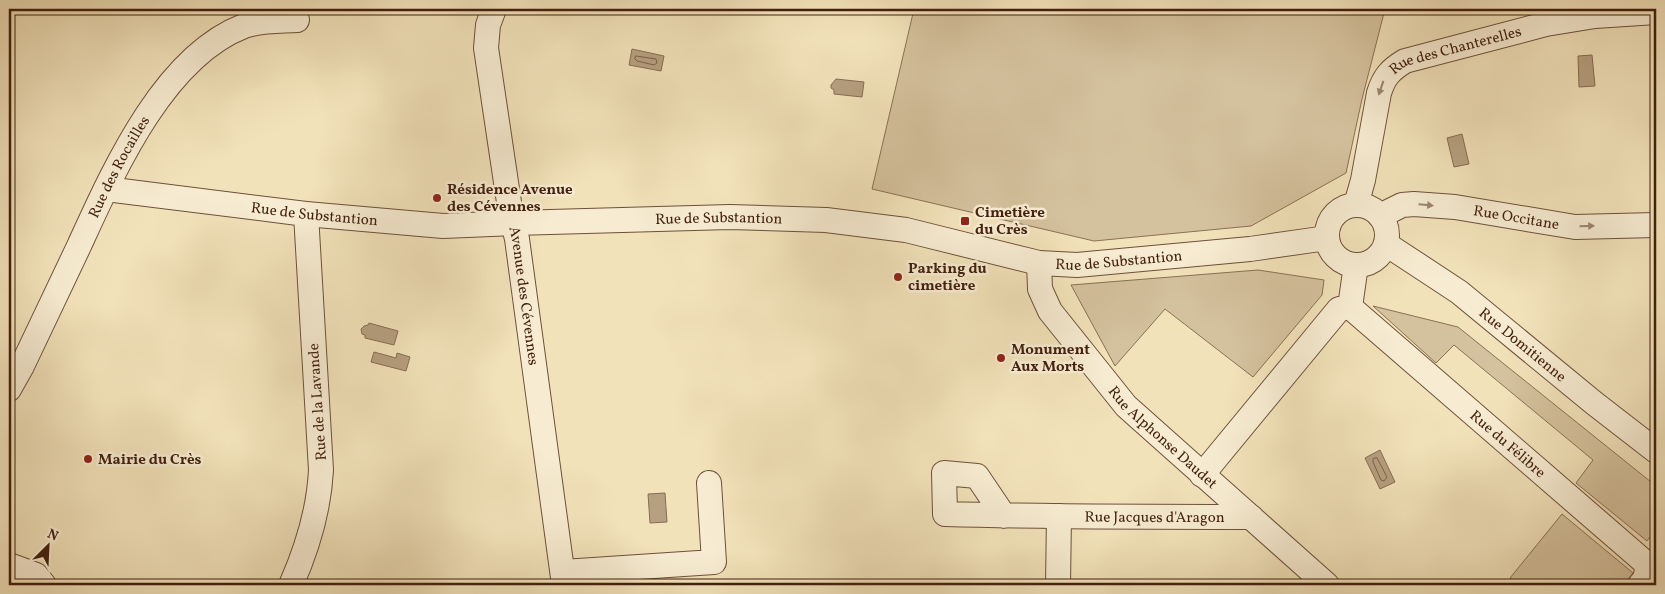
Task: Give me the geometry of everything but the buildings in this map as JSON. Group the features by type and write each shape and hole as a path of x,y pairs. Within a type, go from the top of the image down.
{"street":[{"name":"Avenue des Cévennes","path":"494,9 488,24 486,48 517,239 564,578"},
{"name":"Rue des Chanterelles","path":"1356,205 1363,180 1379,94 1383,81 1395,67 1405,61 1546,24 1594,16 1656,12"},
{"name":"Rue des Rocailles","path":"9,389 22,366 116,167 144,120 169,86 202,52 221,38 245,26 270,21 297,20"},
{"name":"Rue de Substantion","path":"106,189 306,214 443,226 730,217 826,220 906,230 1039,263 1077,266 1250,249 1326,238"},
{"name":"Rue Occitane","path":"1380,216 1402,205 1414,204 1455,207 1575,226 1656,225"},
{"path":"1356,205 1370,208 1380,216 1387,234 1386,244 1371,262 1356,265 1345,263 1336,257 1330,249 1326,238 1328,226 1334,215 1344,208 1356,205"},
{"name":"Rue de la Lavande","path":"291,585 310,532 320,495 321,470 306,214"},
{"name":"Rue Domitienne","path":"1386,244 1459,292 1594,403 1656,451"},
{"name":"Rue Alphonse Daudet","path":"1039,263 1040,289 1050,311 1126,406 1327,585"},
{"path":"1202,475 1339,310 1350,307 1356,265"},
{"name":"Rue du Félibre","path":"1350,307 1648,565 1645,579 1640,585"},
{"path":"564,578 714,562 709,483"},
{"name":"Rue Jacques d'Aragon","path":"1004,516 1251,517"},
{"path":"1058,585 1059,516"},
{"path":"9,565 36,575 44,585"}],"shaded area":[{"path":"914,9 1385,9 1362,99 1346,173 1251,226 1094,241 872,189"},
{"path":"1258,270 1324,280 1322,295 1253,377 1165,309 1115,366 1071,285"},
{"path":"1373,306 1458,327 1656,486 1656,529 1647,541 1576,483 1593,460 1454,345 1436,363"},
{"path":"1562,514 1633,573 1623,585 1519,585 1510,578"}],"water":[{"path":"632,49 664,56 661,71 629,65"},
{"path":"1592,55 1595,86 1579,87 1578,56"},
{"path":"836,79 864,82 862,97 834,94 831,85"},
{"path":"1462,134 1469,164 1454,167 1447,138"},
{"path":"369,323 398,331 394,345 365,338 361,329"},
{"path":"374,352 396,358 397,353 410,357 406,371 371,362"},
{"path":"1380,450 1395,482 1380,489 1365,458"},
{"path":"665,493 667,522 650,523 648,494"}],"place":[{"name":"Résidence Avenue des Cévennes","path":"437,198"},
{"name":"Cimetière du Crès","path":"965,221"},
{"name":"Parking du cimetière","path":"898,277"},
{"name":"Monument Aux Morts","path":"1001,358"},
{"name":"Mairie du Crès","path":"88,459"}]}
